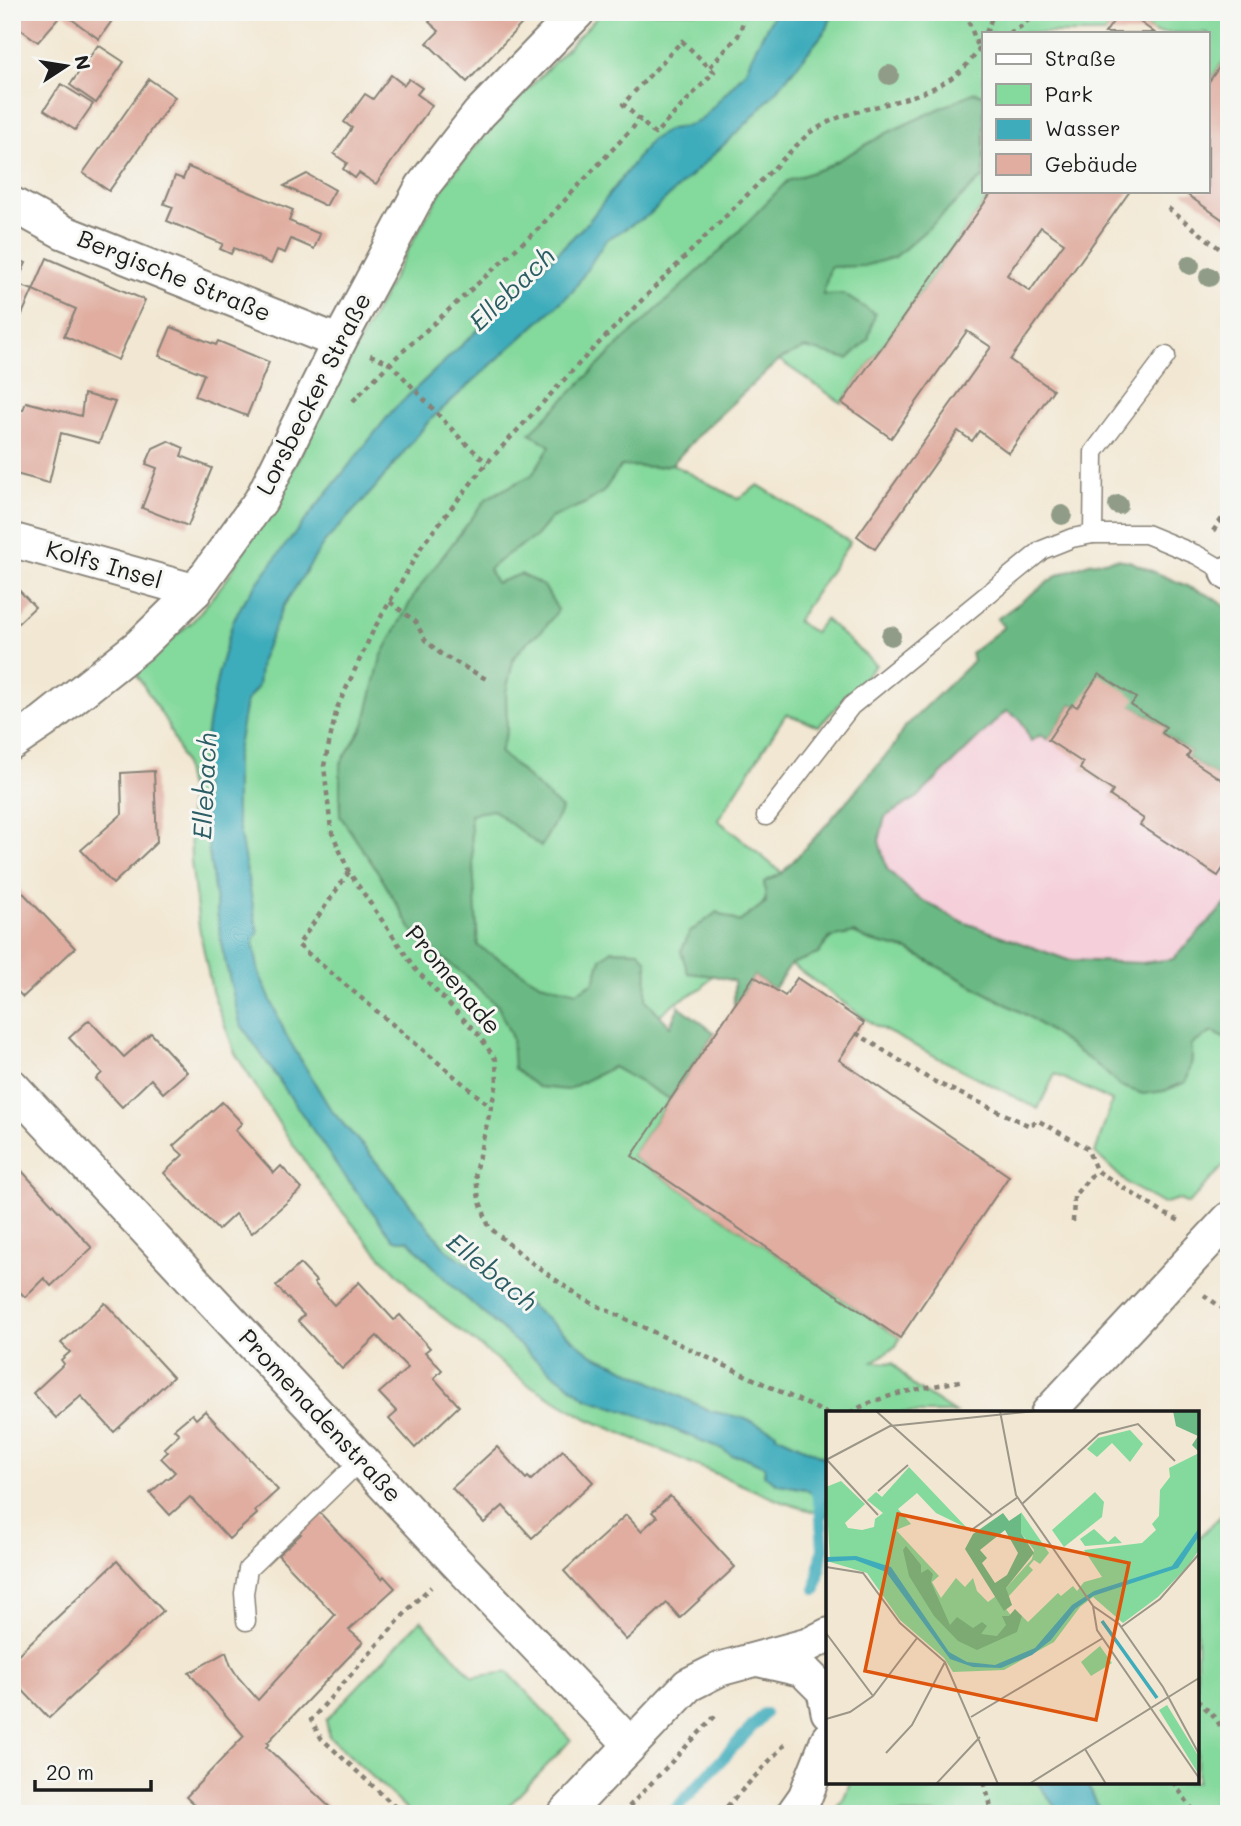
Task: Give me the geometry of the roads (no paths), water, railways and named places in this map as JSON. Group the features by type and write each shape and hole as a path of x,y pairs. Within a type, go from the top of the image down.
{"street":[{"name":"Lorsbecker Straße","path":"12,743 43,722 140,645 195,591 261,500 339,342 422,187 479,114 578,12"},
{"name":"Bergische Straße","path":"12,204 63,232 339,342"},
{"name":"Kolfs Insel","path":"12,540 195,591"},
{"name":"Promenadenstraße","path":"12,1086 456,1562 630,1744"},
{"path":"1050,1411 1220,1228"},
{"path":"565,1814 688,1685 720,1669 808,1645 826,1636"},
{"path":"754,1659 803,1670 824,1691 826,1702"},
{"path":"793,1814 806,1797 826,1744"}],"lane":[{"path":"1093,534 1094,452 1166,356"},
{"path":"766,816 851,706 1042,550 1072,538 1093,534 1146,534 1197,555 1228,573"},
{"path":"246,1621 244,1593 248,1569 361,1460"}],"water":[{"name":"Ellebach","path":"775,12 833,12 827,29 747,123 649,215 606,240 573,291 429,421 374,489 324,543 283,607 261,660 258,686 246,702 236,758 236,813 258,933 253,941 259,973 286,1035 331,1110 447,1250 527,1303 591,1354 710,1411 743,1418 826,1458 826,1503 805,1489 778,1484 764,1475 765,1466 732,1456 722,1449 640,1416 586,1398 535,1359 448,1282 408,1240 394,1240 340,1170 240,1023 222,948 203,809 203,757 209,718 233,621 244,601 393,410 588,222 651,140 670,129 701,120 745,72"},
{"path":"1038,1784 1087,1784 1102,1814 1060,1814"}],"waterway":[{"path":"814,1482 820,1506 823,1548 816,1589"},
{"path":"671,1814 764,1714"}]}
